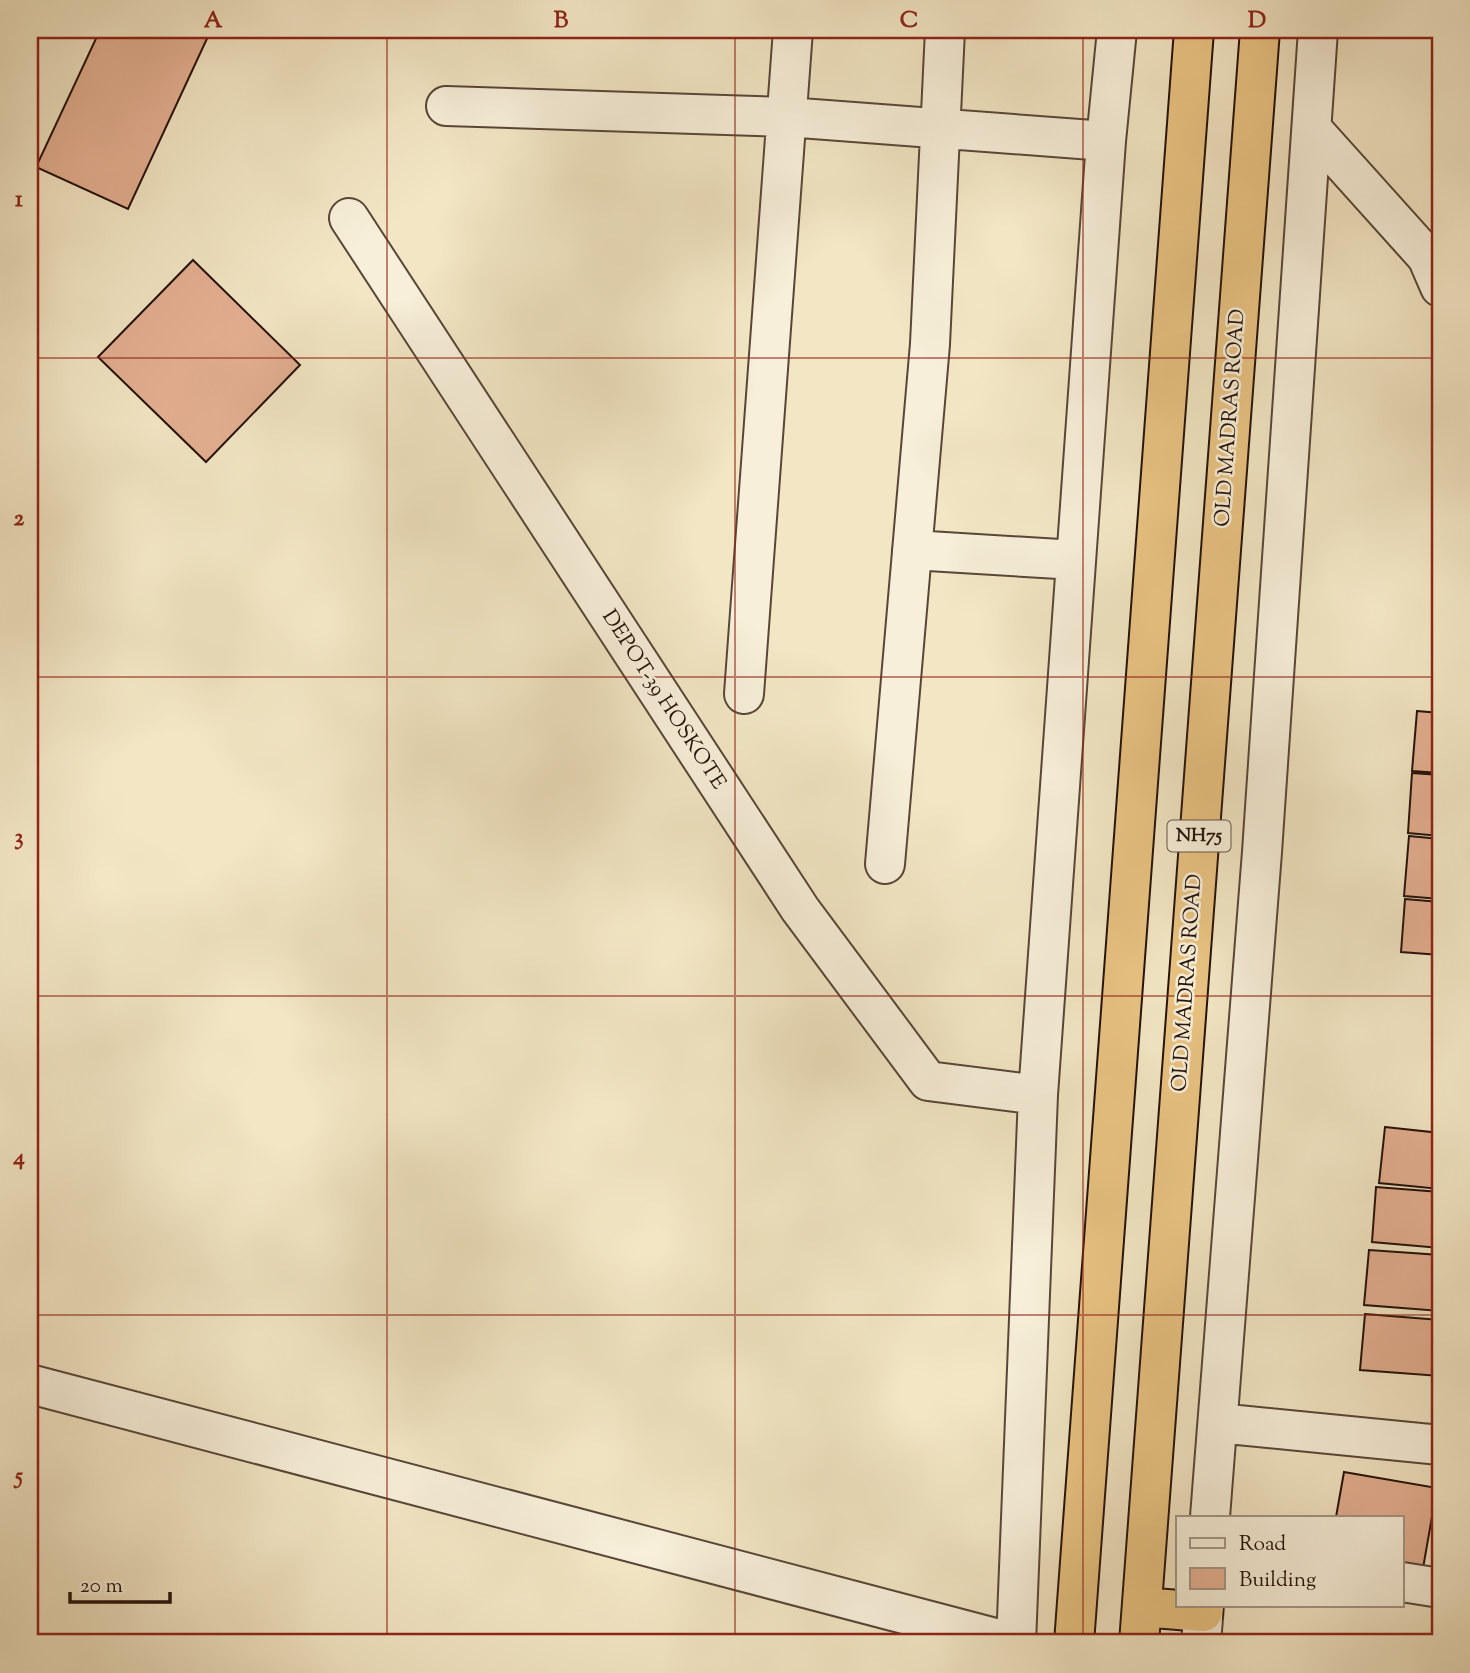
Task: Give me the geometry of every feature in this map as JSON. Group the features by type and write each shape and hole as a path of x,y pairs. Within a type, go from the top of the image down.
{"highway":[{"path":"1074,1643 1194,30"},
{"name":"OLD MADRAS ROAD","path":"1141,1625 1260,30"},
{"path":"1141,1625 1203,1620"}],"street":[{"path":"744,694 793,30"},
{"path":"885,864 930,344 945,30"},
{"path":"30,1384 1015,1643 1038,1095 1106,141 1117,30"},
{"path":"1210,1516 1262,852 1318,30"},
{"path":"446,106 787,117 1106,141"},
{"path":"1312,129 1427,257 1440,287"},
{"name":"DEPOT-39 HOSKOTE","path":"349,218 800,909 928,1081 1038,1095"},
{"path":"912,550 1076,560"},
{"path":"1219,1423 1440,1445"},
{"path":"1404,1583 1440,1588"}],"building":[{"path":"100,30 211,30 128,209 36,167"},
{"path":"193,260 300,365 206,462 98,357"},
{"path":"1417,711 1440,713 1440,773 1412,771"},
{"path":"1412,773 1440,775 1440,836 1408,833"},
{"path":"1409,836 1440,839 1440,899 1404,896"},
{"path":"1405,899 1440,902 1440,955 1401,952"},
{"path":"1385,1127 1440,1133 1440,1189 1379,1183"},
{"path":"1376,1187 1440,1192 1440,1248 1372,1242"},
{"path":"1369,1250 1440,1255 1440,1311 1364,1305"},
{"path":"1365,1314 1440,1320 1440,1376 1360,1370"},
{"path":"1344,1472 1437,1488 1422,1574 1404,1571 1404,1516 1336,1516"}]}
